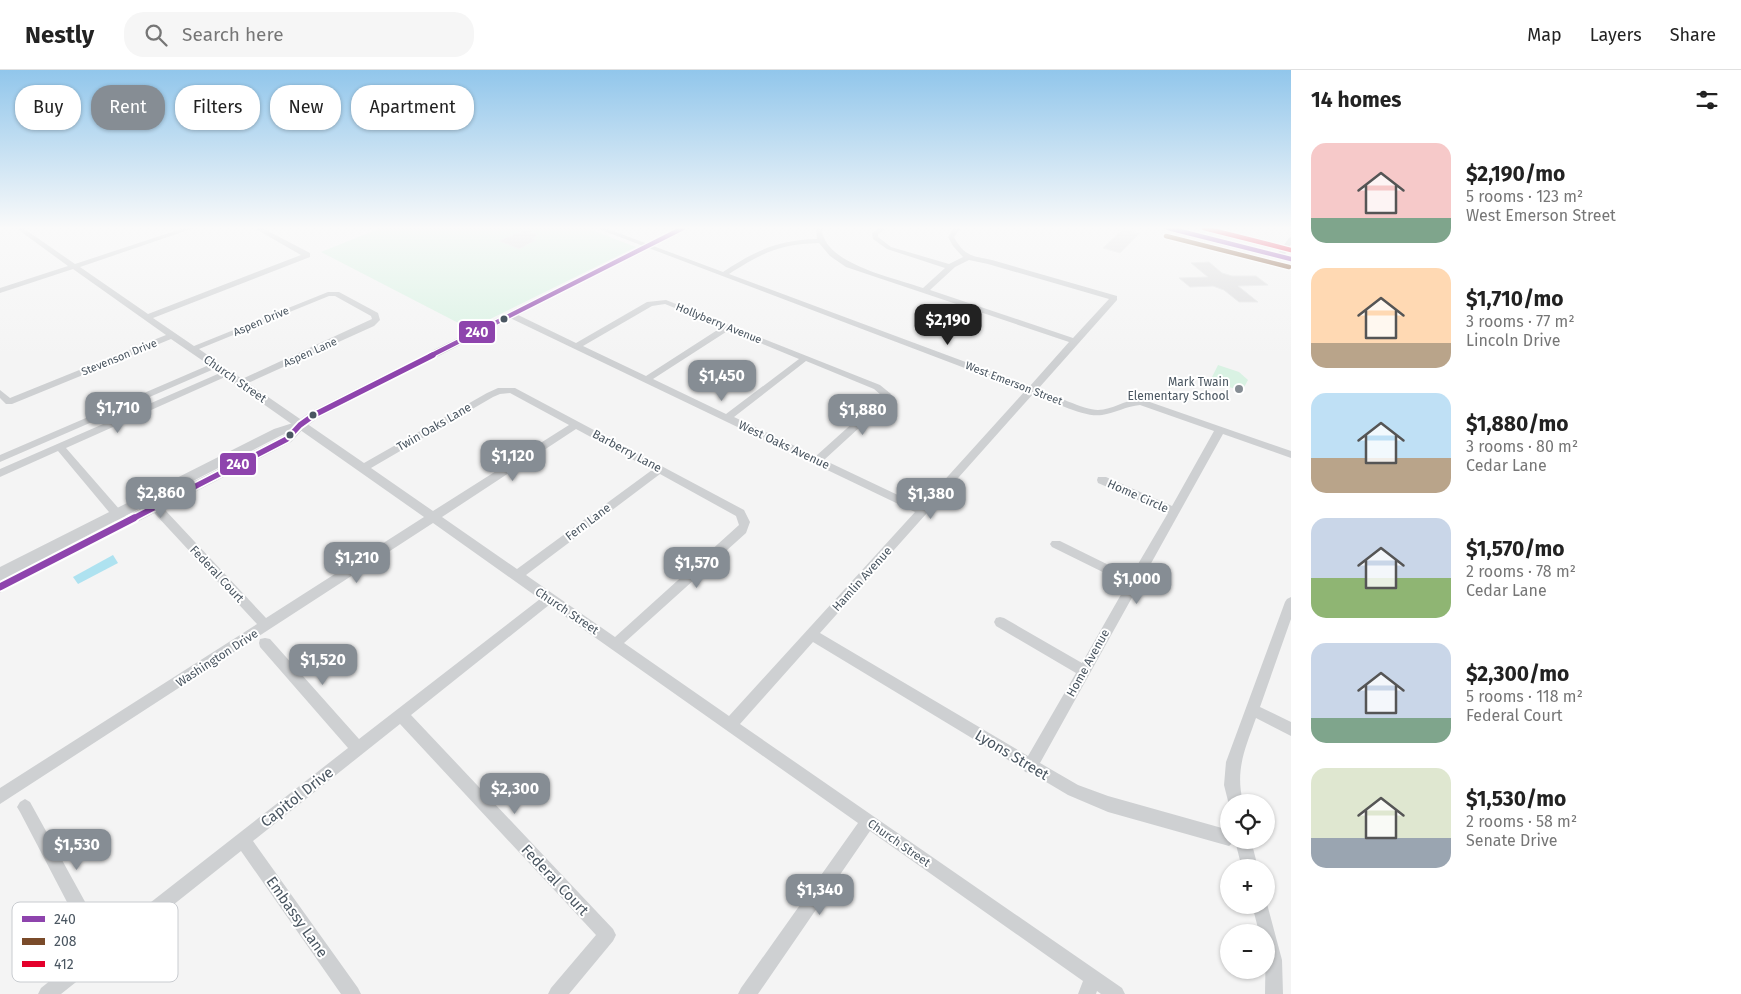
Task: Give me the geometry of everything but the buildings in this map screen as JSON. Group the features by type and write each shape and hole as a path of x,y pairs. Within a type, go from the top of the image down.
{"street":[{"path":"0,291 60,271"},
{"name":"Church Street","path":"82,271 548,599 868,820 1090,986 1116,994"},
{"path":"148,317 268,271"},
{"path":"0,574 287,439 300,424 314,415 598,271"},
{"name":"West Emerson Street","path":"716,271 1099,414 1130,403 1141,402 1291,455"},
{"path":"724,274 729,271"},
{"path":"867,271 1074,341"},
{"path":"924,291 946,271"},
{"name":"Hamlin Avenue","path":"730,725 1114,298 1021,271"},
{"name":"Aspen Lane","path":"242,383 376,320 375,315 351,302 336,294 328,294"},
{"name":"Aspen Drive","path":"193,349 328,294"},
{"name":"Hollyberry Avenue","path":"577,346 650,304 660,301 671,303 877,387 886,394 880,404 817,461"},
{"name":"West Oaks Avenue","path":"511,315 922,511"},
{"path":"647,379 728,327"},
{"name":"Stevenson Drive","path":"0,393 10,402 173,336"},
{"path":"727,418 805,358"},
{"path":"0,473 60,447 221,369"},
{"path":"0,460 221,369"},
{"name":"Barberry Lane","path":"506,390 520,393 733,509 744,519 745,525 742,530 615,644"},
{"name":"Twin Oaks Lane","path":"363,468 490,395 506,390"},
{"name":"Washington Drive","path":"0,797 577,424"},
{"name":"Home Avenue","path":"1030,767 1220,430"},
{"path":"60,447 121,518"},
{"name":"Fern Lane","path":"517,576 660,469"},
{"name":"Home Circle","path":"1102,480 1174,511"},
{"name":"Federal Court","path":"151,503 266,626"},
{"path":"0,587 121,518"},
{"path":"1056,544 1133,582"},
{"name":"Capitol Drive","path":"164,902 548,599"},
{"path":"1233,794 1231,786 1233,762 1291,602"},
{"path":"1000,622 1084,671"},
{"name":"Lyons Street","path":"812,635 1030,767 1073,790 1108,804 1220,835"},
{"path":"265,643 358,748"},
{"path":"1253,710 1291,729"},
{"name":"Federal Court","path":"402,715 607,935 557,994"},
{"path":"25,807 76,902"},
{"path":"747,994 868,820"},
{"name":"Embassy Lane","path":"243,840 352,994"},
{"path":"1263,914 1275,958 1276,979 1274,994"},
{"name":"Capitol Drive","path":"47,994 62,982"}],"green space":[{"path":"358,271 587,271 470,329"},
{"path":"1218,365 1239,372 1248,380 1242,391 1210,381"}],"water":[{"path":"113,555 118,563 78,584 73,577"}],"transit line":[{"name":"240","path":"0,587 287,439 300,425 314,415 598,271"}],"place":[{"name":"Mark Twain Elementary School","path":"1239,389"}]}
